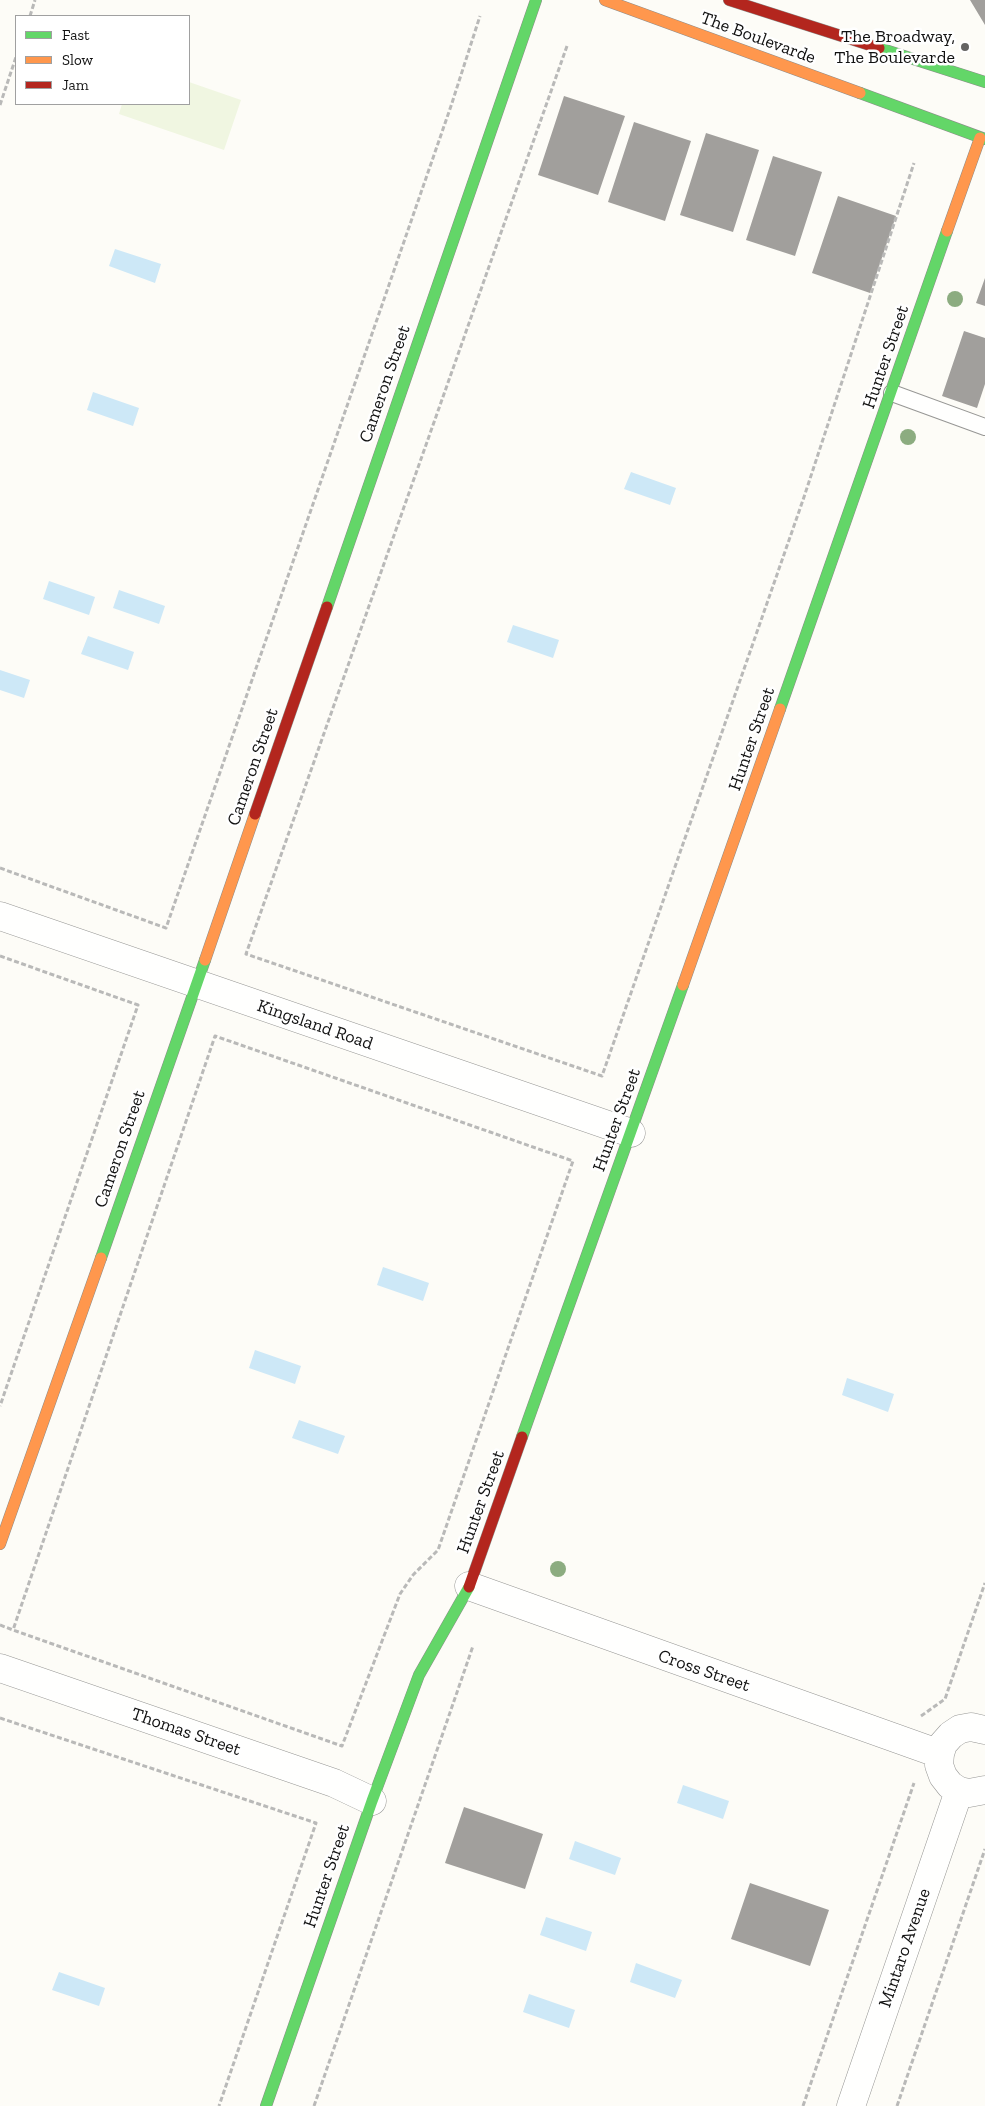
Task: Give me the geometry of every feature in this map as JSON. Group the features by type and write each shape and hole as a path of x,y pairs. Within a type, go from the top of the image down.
{"street":[{"name":"Cameron Street","path":"0,1544 196,984 536,0"},
{"name":"The Boulevarde","path":"605,0 982,138"},
{"name":"The Boulevarde","path":"729,0 985,82"},
{"name":"Hunter Street","path":"266,2106 372,1801 420,1674 469,1586 982,138"},
{"name":"Kingsland Road","path":"0,916 631,1133"},
{"name":"Cross Street","path":"469,1586 940,1754"},
{"name":"Thomas Street","path":"0,1668 334,1783 372,1801"},
{"path":"972,1790 950,1785 943,1776 939,1765 940,1754 943,1744 955,1732 971,1727 984,1726"},
{"name":"Mintaro Avenue","path":"851,2106 972,1790"}],"lane":[{"path":"892,393 985,427"}],"path":[{"path":"30,15 35,0"},
{"path":"0,868 166,928 451,106 480,16"},
{"path":"567,46 246,954 602,1076 803,500 914,163"},
{"path":"0,106 15,60"},
{"path":"0,956 138,1004 0,1406"},
{"path":"0,1625 13,1630 342,1746 400,1594 413,1576 438,1550 573,1161 215,1036 13,1630"},
{"path":"920,1716 945,1699 985,1583"},
{"path":"314,2106 473,1645"},
{"path":"0,1718 316,1823 219,2106"},
{"path":"804,2106 916,1778"},
{"path":"897,2106 985,1849"}],"green space":[{"path":"190,82 241,100 224,150 119,114 122,105 190,105"}],"water":[{"path":"115,249 161,264 155,283 109,266"},
{"path":"93,392 139,408 133,426 87,410"},
{"path":"631,472 676,488 670,505 624,489"},
{"path":"49,581 95,597 89,615 43,599"},
{"path":"119,590 165,606 159,624 113,608"},
{"path":"513,625 559,640 553,658 507,642"},
{"path":"88,636 134,652 128,670 81,654"},
{"path":"0,670 30,680 24,698 0,690"},
{"path":"383,1267 429,1283 423,1301 377,1285"},
{"path":"255,1350 301,1366 295,1384 249,1368"},
{"path":"847,1378 894,1394 888,1412 842,1395"},
{"path":"299,1420 345,1436 338,1454 292,1438"},
{"path":"683,1785 729,1801 723,1819 677,1803"},
{"path":"575,1841 621,1858 615,1875 569,1859"},
{"path":"546,1917 592,1932 586,1951 540,1935"},
{"path":"636,1963 682,1980 675,1998 630,1982"},
{"path":"59,1972 105,1988 99,2006 52,1990"},
{"path":"529,1994 575,2010 569,2028 523,2012"}],"building":[{"path":"970,0 985,0 985,25"},
{"path":"564,96 625,116 598,195 538,175"},
{"path":"634,122 691,141 665,221 608,202"},
{"path":"706,133 759,150 733,232 680,215"},
{"path":"773,156 822,172 795,256 746,240"},
{"path":"838,196 896,216 870,293 812,273"},
{"path":"985,278 985,306 976,303"},
{"path":"964,331 985,338 985,384 977,408 942,396"},
{"path":"464,1807 543,1834 525,1889 445,1863"},
{"path":"750,1883 829,1910 810,1966 731,1939"}],"traffic: fast":[{"path":"327,607 536,0"},
{"path":"879,48 985,82"},
{"path":"860,93 985,139"},
{"path":"780,709 947,231"},
{"path":"101,1258 205,960"},
{"path":"522,1437 683,985"},
{"path":"266,2106 372,1801 419,1675 469,1587"}],"traffic: slow":[{"path":"605,0 860,93"},
{"path":"947,231 980,138"},
{"path":"683,985 780,709"},
{"path":"205,960 255,814"},
{"path":"0,1544 101,1258"}],"traffic: jam":[{"path":"729,0 879,48"},
{"path":"255,814 327,607"},
{"path":"469,1587 522,1437"}],"place":[{"name":"The Broadway, The Boulevarde","path":"965,47"}]}
